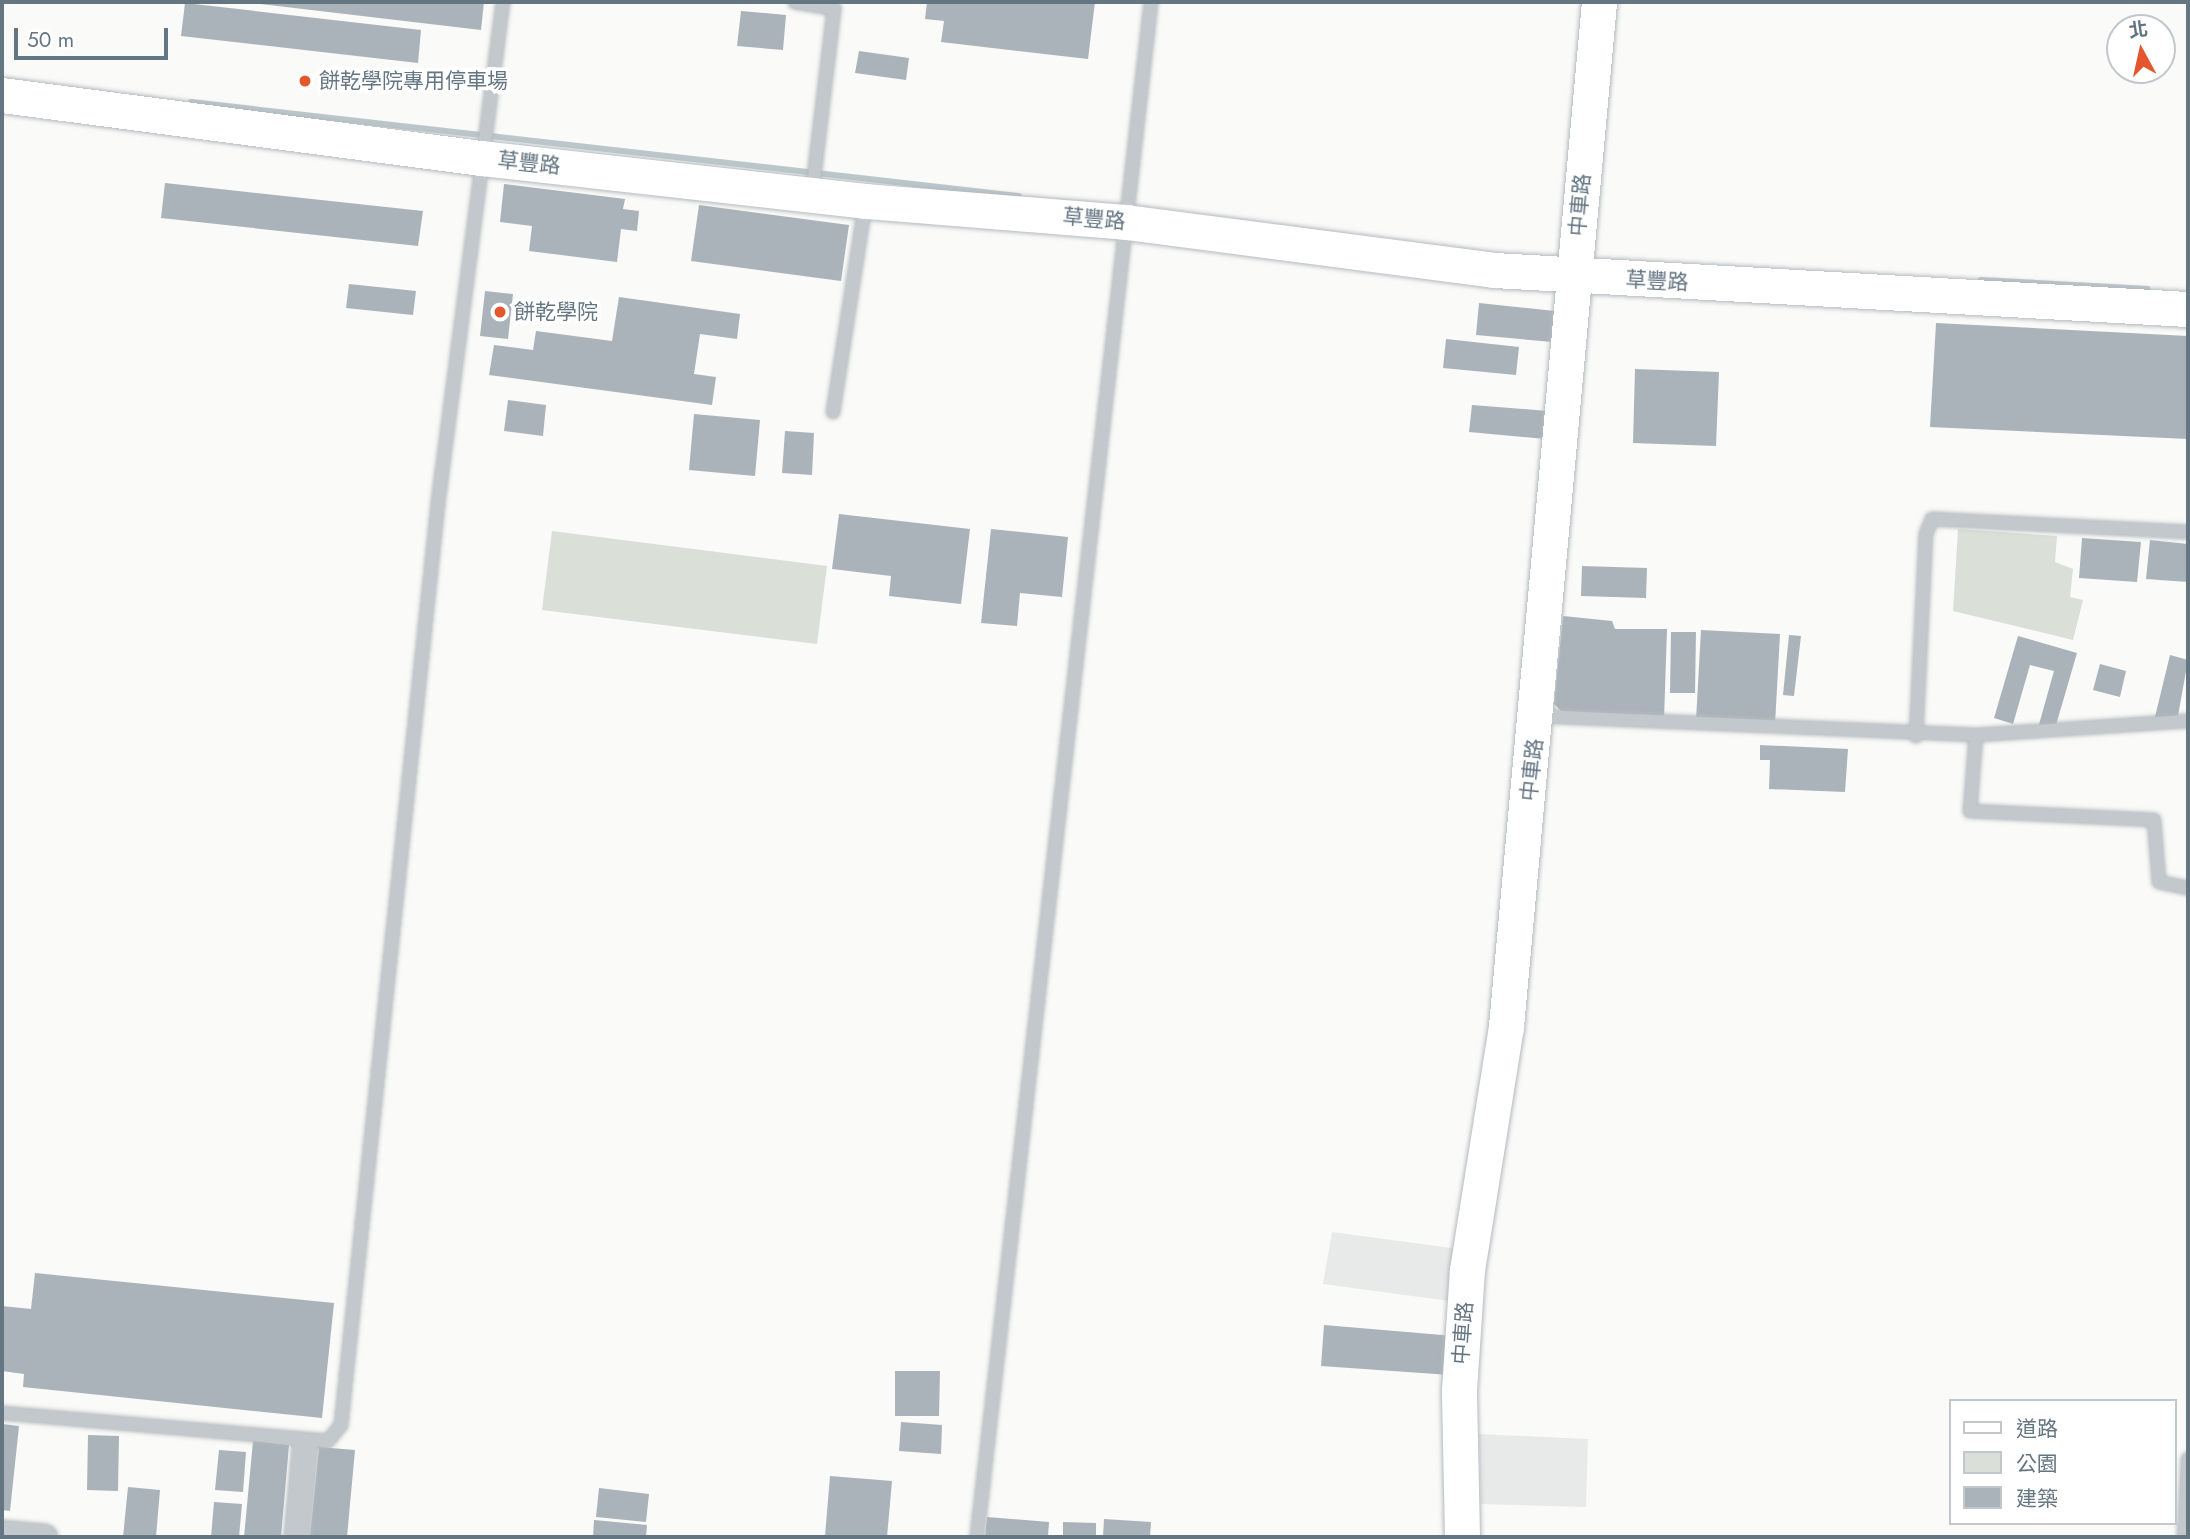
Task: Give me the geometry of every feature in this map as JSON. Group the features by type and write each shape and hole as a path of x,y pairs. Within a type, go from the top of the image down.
{"street":[{"name":"中車路","path":"1462,1537 1459,1390 1467,1270 1506,1026 1538,716 1599,2"},
{"name":"草豐路","path":"2,95 482,158 866,201 1126,222 1574,277 2188,309"},
{"path":"297,1537 306,1447"},
{"path":"2,1532 45,1537"}],"lane":[{"path":"2,1413 328,1441 341,1425 438,503 503,2"},
{"path":"795,2 834,9 813,193"},
{"path":"977,1537 1151,2"},
{"path":"833,412 866,201"},
{"path":"1916,736 1926,534 1932,519 2188,532"},
{"path":"1538,716 1916,736 1976,735 2188,721"},
{"path":"1976,735 1970,811 2154,820 2159,882 2188,888"},
{"path":"2185,1537 2188,1459"}],"shaded area":[{"path":"1332,1232 1459,1249 1457,1302 1323,1284"},
{"path":"1479,1434 1588,1439 1586,1507 1481,1504"}],"green space":[{"path":"1958,529 2057,536 2055,562 2073,569 2070,597 2083,600 2073,640 1953,611"},
{"path":"552,531 827,566 817,644 542,610"}],"building":[{"path":"243,2 484,2 481,30"},
{"path":"927,2 1095,2 1088,59 941,42 944,21 925,19"},
{"path":"185,3 421,30 418,63 181,36"},
{"path":"741,11 786,15 783,50 737,46"},
{"path":"859,51 909,58 906,80 855,73"},
{"path":"165,183 423,211 418,246 161,218"},
{"path":"504,184 625,199 623,209 639,211 637,231 621,229 617,262 529,251 532,226 500,222"},
{"path":"699,205 849,225 841,281 691,261"},
{"path":"349,284 416,291 413,315 346,308"},
{"path":"485,291 513,294 508,339 480,336"},
{"path":"619,297 740,314 737,339 700,334 694,374 716,377 712,405 489,375 494,345 533,350 536,331 612,341"},
{"path":"1479,303 1555,311 1552,342 1476,335"},
{"path":"1936,323 2188,336 2188,439 1930,427"},
{"path":"1446,339 1519,347 1516,375 1443,368"},
{"path":"1635,369 1719,372 1716,446 1633,443"},
{"path":"508,400 546,405 543,436 504,431"},
{"path":"1472,405 1548,411 1546,439 1469,432"},
{"path":"694,414 760,420 755,476 689,470"},
{"path":"785,431 814,433 812,475 782,473"},
{"path":"839,514 970,529 961,604 889,596 891,576 832,569"},
{"path":"991,529 1068,537 1062,597 1020,593 1017,626 981,623"},
{"path":"2082,538 2141,542 2137,582 2079,578"},
{"path":"2150,540 2188,544 2188,582 2146,579"},
{"path":"1582,566 1647,568 1646,598 1581,596"},
{"path":"1563,616 1612,621 1615,629 1667,629 1664,720 1562,712 1554,704"},
{"path":"1701,630 1780,634 1775,724 1696,720"},
{"path":"1671,632 1696,632 1695,693 1670,693"},
{"path":"1789,635 1801,636 1794,696 1783,695"},
{"path":"2018,636 2077,653 2054,732 2038,728 2054,671 2030,665 2013,724 1994,718"},
{"path":"2170,655 2188,660 2176,727 2154,721"},
{"path":"2100,664 2126,671 2120,697 2093,690"},
{"path":"1760,745 1848,749 1845,792 1769,789 1770,760 1760,760"},
{"path":"35,1273 334,1303 322,1418 23,1387 24,1374 2,1371 2,1306 31,1309"},
{"path":"1324,1325 1454,1336 1450,1375 1321,1366"},
{"path":"895,1371 940,1371 939,1416 895,1416"},
{"path":"901,1422 942,1425 941,1454 899,1451"},
{"path":"2,1424 19,1426 10,1511 2,1510"},
{"path":"88,1435 119,1436 118,1491 87,1490"},
{"path":"253,1441 289,1445 281,1537 244,1537"},
{"path":"319,1447 355,1450 347,1537 310,1537"},
{"path":"219,1450 246,1452 243,1492 215,1490"},
{"path":"830,1476 892,1481 887,1537 825,1536"},
{"path":"128,1487 160,1490 156,1537 123,1537"},
{"path":"599,1488 649,1494 646,1522 596,1517"},
{"path":"214,1502 242,1504 239,1537 211,1537"},
{"path":"987,1517 1049,1522 1048,1537 985,1537"},
{"path":"1104,1519 1151,1522 1150,1537 1103,1537"},
{"path":"594,1520 647,1525 646,1537 593,1537"},
{"path":"1063,1522 1096,1523 1096,1537 1063,1537"}],"waterway":[{"path":"191,102 1019,196"},
{"path":"1981,280 2148,289"}],"place":[{"name":"餅乾學院專用停車場","path":"305,81"},
{"name":"餅乾學院","path":"500,312"}]}
